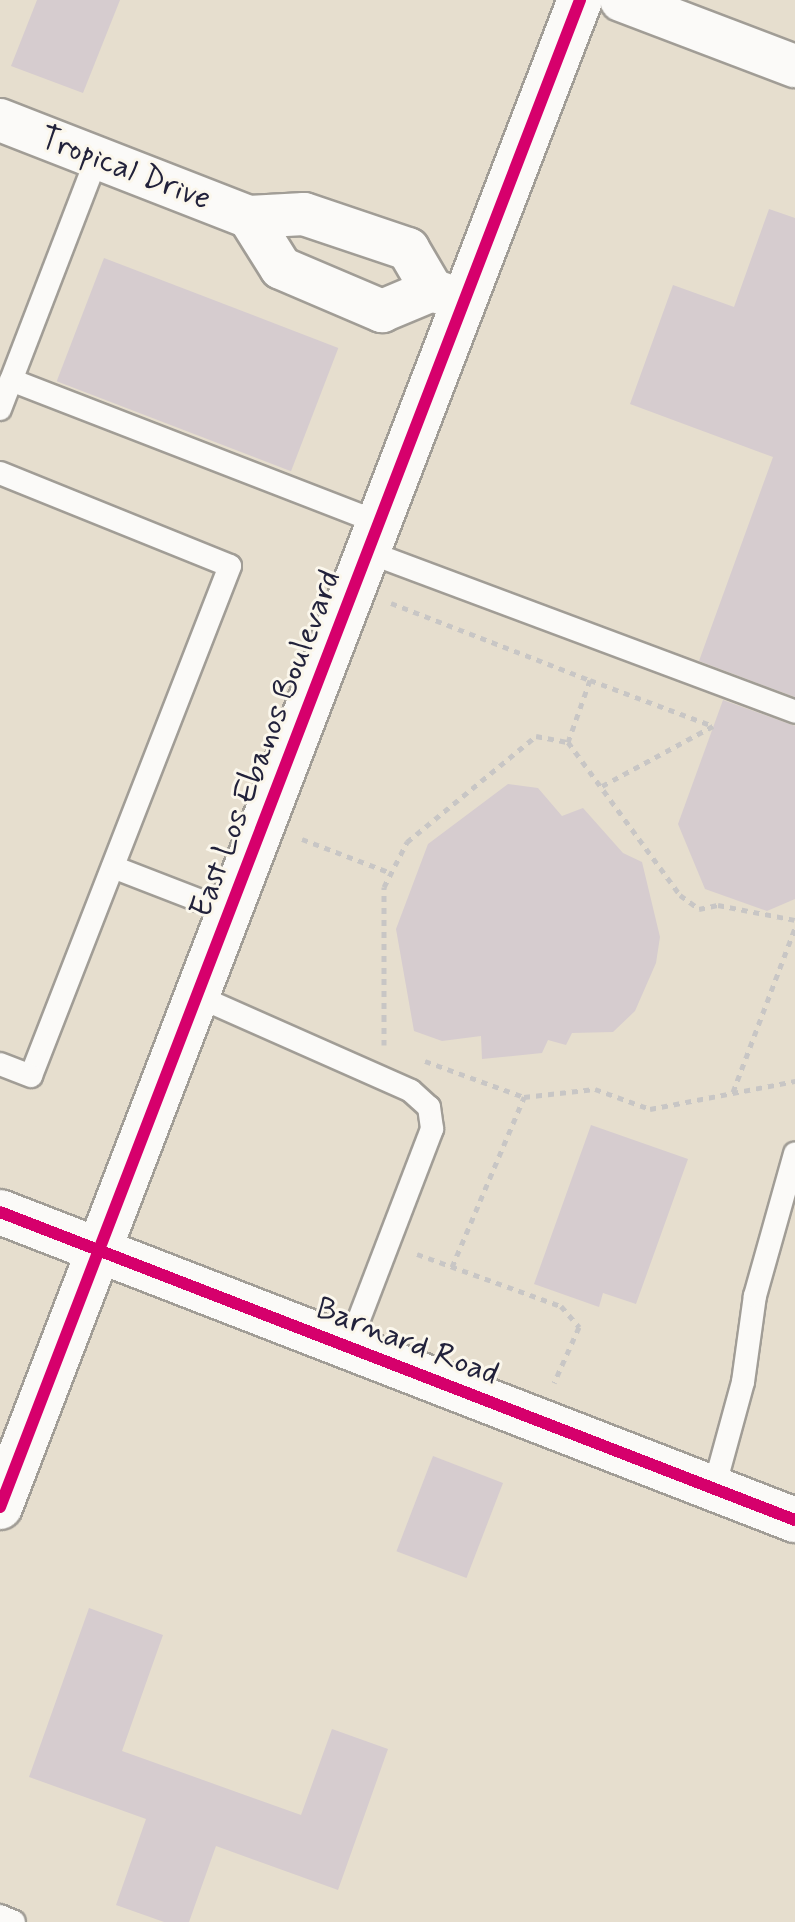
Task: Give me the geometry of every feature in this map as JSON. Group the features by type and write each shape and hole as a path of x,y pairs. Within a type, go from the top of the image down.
{"street":[{"name":"East Los Ebanos Boulevard","path":"0,1507 367,554 448,296 580,0"},
{"path":"621,0 795,66"},
{"name":"Tropical Drive","path":"0,120 249,217 304,214 408,249 448,296 382,311 281,268 249,217"},
{"name":"Barnard Road","path":"0,1212 795,1520"}],"lane":[{"path":"0,409 97,158"},
{"path":"11,380 367,554 795,712"},
{"path":"0,473 230,566 31,1076 0,1064"},
{"path":"113,867 229,912"},
{"path":"197,996 411,1091 429,1107 432,1129 348,1348"},
{"path":"714,1488 743,1382 755,1296 795,1154"},
{"path":"0,1916 14,1922"}],"path":[{"path":"367,554 590,680 713,726 600,787"},
{"path":"568,742 590,680"},
{"path":"384,1045 384,887 407,842 536,736 568,742 680,895 699,909 718,905 795,920"},
{"path":"263,824 391,873"},
{"path":"732,1093 795,928"},
{"path":"336,1058 356,1035 398,1051"},
{"path":"412,1056 524,1097 595,1089 650,1109 795,1081"},
{"path":"452,1267 524,1097"},
{"path":"388,1244 561,1306 579,1327 538,1421"}],"building":[{"path":"37,0 120,0 83,93 11,66"},
{"path":"769,209 795,218 795,697 699,661 773,457 630,404 673,285 734,307"},
{"path":"104,258 338,348 291,471 57,381"},
{"path":"723,700 795,726 795,899 767,911 705,889 678,824"},
{"path":"508,784 538,788 562,816 583,808 623,853 642,862 660,937 656,963 635,1011 613,1032 572,1033 566,1045 548,1040 542,1053 482,1059 481,1036 442,1041 414,1031 396,929 428,844"},
{"path":"591,1125 688,1159 636,1304 603,1293 599,1307 534,1284"},
{"path":"433,1456 503,1483 466,1578 396,1551"},
{"path":"89,1608 163,1635 122,1751 301,1815 332,1729 388,1749 338,1890 216,1846 189,1922 164,1922 116,1905 146,1819 29,1777"}],"cycle path":[{"path":"0,1507 580,0"},
{"path":"0,1212 795,1520"}]}
